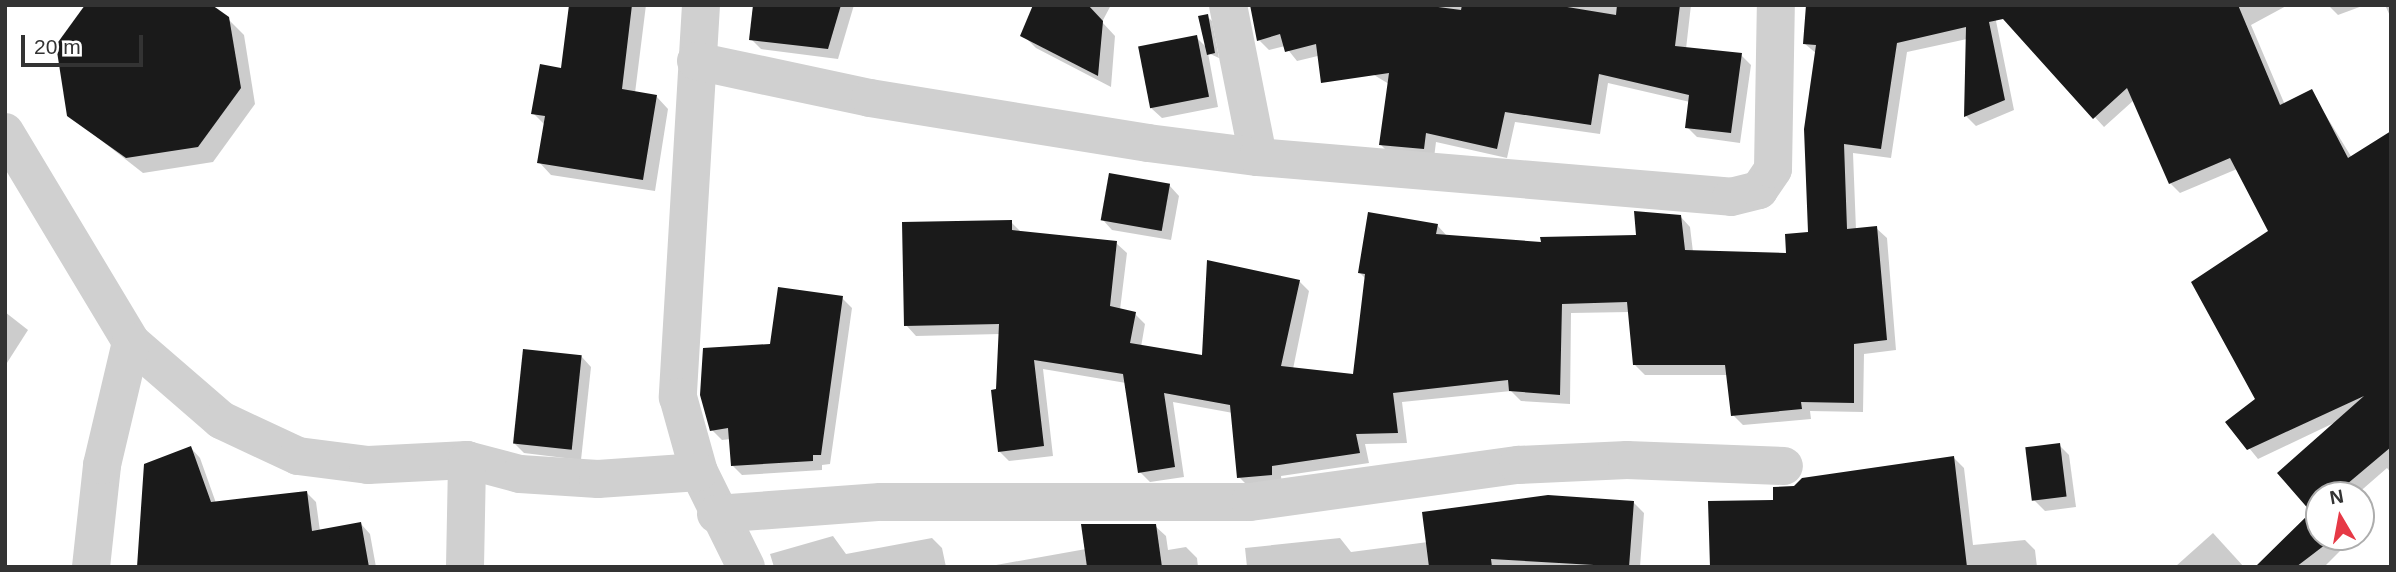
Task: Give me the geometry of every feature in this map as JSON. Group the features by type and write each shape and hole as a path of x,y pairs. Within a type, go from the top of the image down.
{"street":[{"path":"701,5 678,397 699,472 716,514 746,567"},
{"path":"1228,5 1258,157"},
{"path":"696,61 870,97 1258,157 1731,197 1759,190 1773,169 1776,5"},
{"path":"5,132 131,342 221,420 298,456 368,465 467,460 520,474 598,479 699,472"},
{"path":"91,567 102,466 131,342"},
{"path":"465,567 467,460"},
{"path":"716,514 881,502 1250,502 1518,466 1627,460 1784,466"}],"building":[{"path":"85,5 212,5 229,17 241,88 198,147 126,158 67,116 56,45"},
{"path":"569,5 632,5 622,89 657,95 643,180 537,163 545,116 531,114 540,64 561,68"},
{"path":"753,5 841,5 828,49 749,40"},
{"path":"1033,5 1088,5 1103,21 1098,76 1020,36"},
{"path":"1250,5 1423,5 1461,10 1462,5 1555,5 1616,15 1617,5 1680,5 1675,46 1742,53 1731,133 1685,128 1689,95 1599,74 1591,125 1505,112 1497,149 1426,133 1424,149 1379,145 1389,73 1321,83 1316,44 1285,52 1280,34 1257,41"},
{"path":"1806,5 2238,5 2280,105 2312,89 2348,158 2391,131 2391,447 2351,481 2305,481 2305,505 2277,473 2364,396 2247,450 2225,422 2255,399 2191,282 2268,231 2230,158 2169,184 2127,88 2093,119 2003,19 1989,22 2005,100 1964,117 1966,27 1897,43 1881,149 1844,144 1847,229 1877,226 1887,340 1854,344 1854,403 1801,402 1802,409 1731,416 1725,365 1633,365 1627,302 1562,304 1560,395 1509,391 1508,380 1393,393 1398,433 1356,434 1360,453 1272,466 1272,475 1237,478 1230,405 1164,393 1175,467 1138,473 1123,374 1034,360 1044,446 998,452 991,390 996,389 999,324 904,326 902,222 1012,220 1012,230 1117,241 1110,306 1136,312 1130,343 1202,355 1207,260 1300,280 1281,366 1353,374 1365,274 1358,273 1368,212 1438,224 1436,234 1541,242 1540,237 1636,235 1634,211 1681,215 1685,250 1786,253 1785,234 1808,232 1804,129 1816,45 1803,44"},
{"path":"1208,14 1215,53 1207,55 1198,16"},
{"path":"1197,35 1209,97 1150,108 1138,46"},
{"path":"1109,173 1170,184 1162,231 1101,220"},
{"path":"778,287 843,296 821,455 813,455 813,461 731,466 728,428 710,431 700,395 703,348 770,344"},
{"path":"523,349 582,355 572,450 513,443"},
{"path":"2060,443 2067,497 2032,501 2025,447"},
{"path":"191,446 211,502 307,491 312,531 361,522 369,567 137,567 144,464"},
{"path":"1954,456 1967,567 1710,567 1708,501 1773,500 1773,487 1794,486 1802,478"},
{"path":"1548,495 1634,501 1629,567 1491,559 1492,567 1429,567 1422,512"},
{"path":"2305,518 2305,551 2317,551 2296,567 2255,567"},
{"path":"1081,524 1156,524 1162,567 1087,567"}]}
